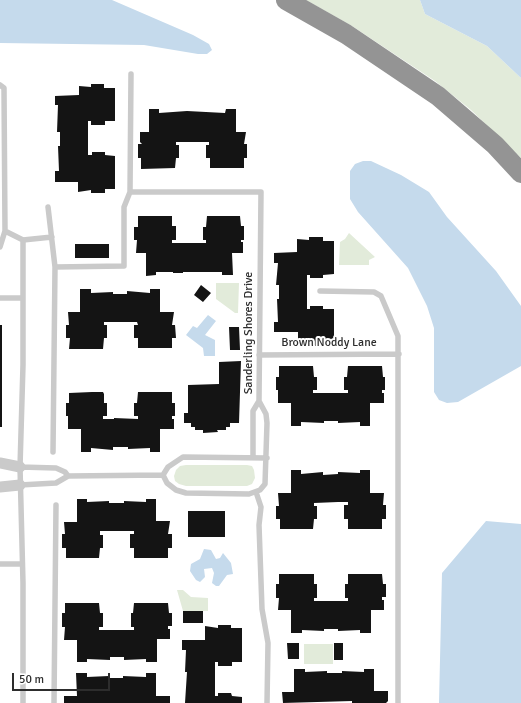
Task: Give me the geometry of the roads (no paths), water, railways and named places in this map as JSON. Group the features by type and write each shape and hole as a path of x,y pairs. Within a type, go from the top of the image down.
{"highway":[{"path":"286,0 346,34 432,92 495,146 521,173"}],"street":[{"path":"0,463 20,467"},
{"path":"0,487 20,485"}],"lane":[{"path":"55,267 124,266 124,206 130,192 131,74"},
{"path":"0,85 4,88 5,231 0,247"},
{"name":"Sanderling Shores Drive","path":"130,192 261,192 259,401 266,414 267,458 266,481 263,488 256,492"},
{"path":"48,207 55,267 53,452"},
{"path":"5,231 23,240 52,237"},
{"path":"23,240 20,467 23,703"},
{"path":"320,291 374,292 381,296 396,327 398,336 398,703"},
{"path":"0,298 23,298"},
{"name":"Brown Noddy Lane","path":"259,355 399,354"},
{"path":"253,458 254,411 259,401"},
{"path":"163,475 168,467 182,457 267,458"},
{"path":"20,467 56,468 65,472 68,476"},
{"path":"20,485 56,483 68,476 163,475"},
{"path":"163,475 168,483 176,490 186,493 256,492 261,507 262,603 268,643 267,703"},
{"path":"54,703 56,505"},
{"path":"0,564 22,564"}],"water":[{"path":"0,0 112,0 193,35 209,44 212,50 207,54 198,54 144,45 0,43"},
{"path":"420,0 521,0 521,78 487,46 425,14"},
{"path":"363,161 371,161 401,175 429,192 447,217 496,271 521,306 521,366 458,402 447,403 439,400 434,392 434,328 427,306 408,268 358,212 350,199 350,171 355,164"},
{"path":"208,315 216,321 205,335 215,340 215,356 204,356 203,348 186,335 193,326 197,328"},
{"path":"486,521 521,524 521,703 439,703 442,573"},
{"path":"204,549 211,550 216,559 220,558 223,553 231,563 233,574 227,575 219,586 212,583 214,573 212,568 204,569 205,577 200,582 196,580 190,571 191,564 200,559"}]}
